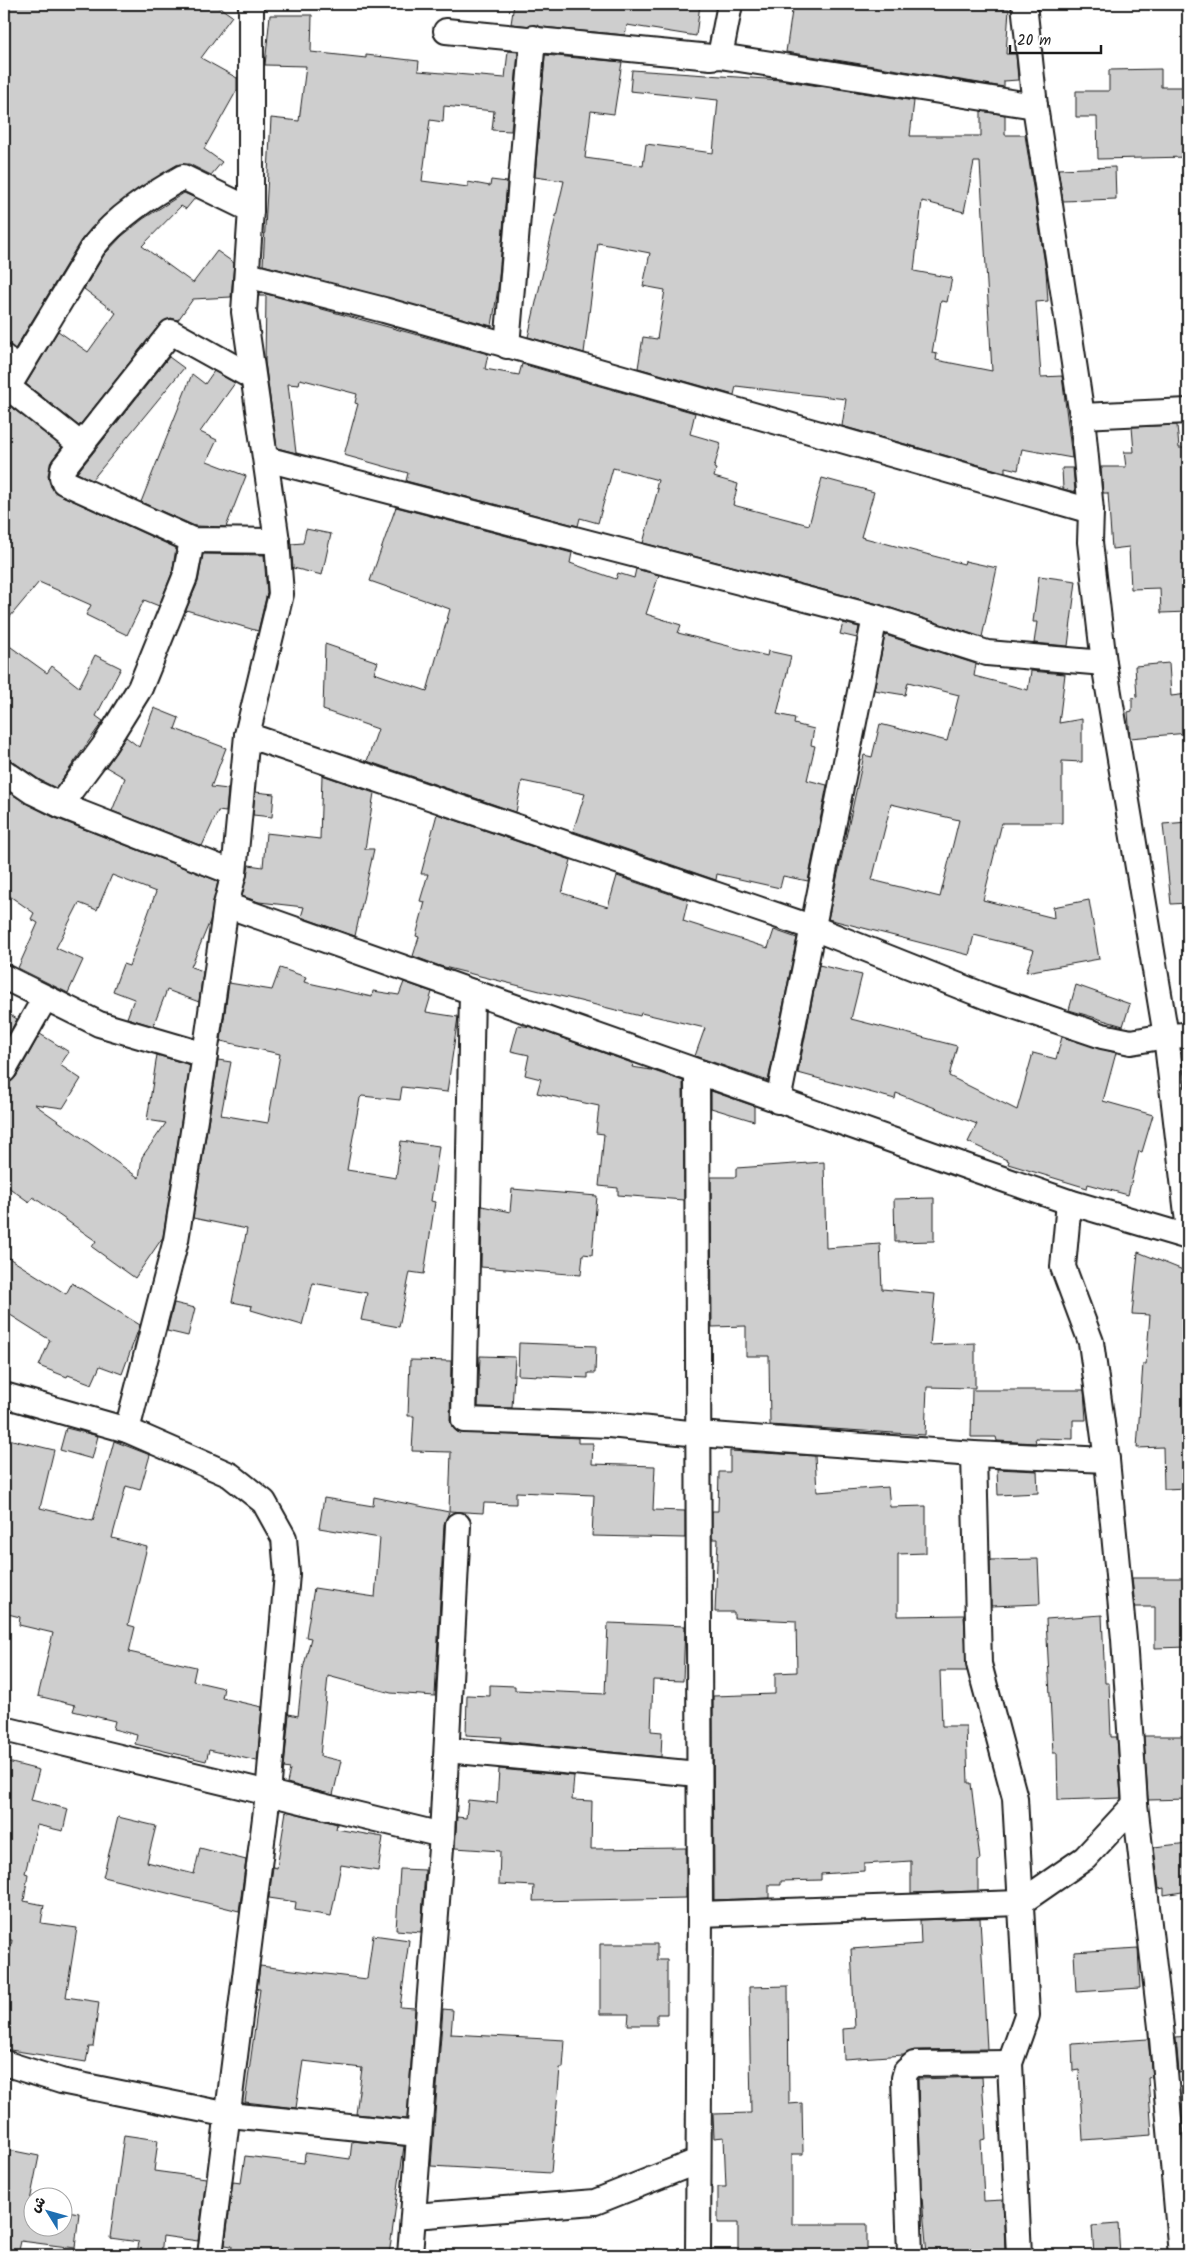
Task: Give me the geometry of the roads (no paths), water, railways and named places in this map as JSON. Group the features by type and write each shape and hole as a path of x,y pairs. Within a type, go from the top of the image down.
{"street":[{"path":"127,1430 176,1240 226,905 234,873 247,736 281,594 277,541 244,312 251,210 251,4"},
{"path":"720,56 730,4"},
{"path":"1024,4 1034,106 1082,416 1090,511 1090,542 1104,663 1177,1035 1188,1222"},
{"path":"446,31 533,38 711,57 720,56 1034,106"},
{"path":"507,346 533,38"},
{"path":"6,391 102,234 152,195 183,177 251,210"},
{"path":"248,275 384,310 1090,511"},
{"path":"252,377 171,332 63,468 62,477 64,482 192,540 277,541"},
{"path":"4,357 6,391"},
{"path":"6,391 82,445"},
{"path":"1082,416 1188,411"},
{"path":"266,459 875,617 987,653 1104,663"},
{"path":"60,805 104,746 140,688 185,577 192,540"},
{"path":"778,1101 875,617"},
{"path":"247,736 812,927 987,997 1102,1036 1131,1042 1177,1035"},
{"path":"4,772 33,792 60,805 234,873"},
{"path":"226,905 697,1073 1070,1202 1188,1237"},
{"path":"4,977 99,1024 205,1055"},
{"path":"472,992 464,1420 609,1425 699,1434 974,1454 1107,1460"},
{"path":"4,1070 45,998"},
{"path":"697,1073 698,1774 700,1914 698,2255"},
{"path":"1070,1202 1063,1267 1091,1342 1107,1460 1124,1639 1135,1804 1161,2027 1181,2255"},
{"path":"4,1395 127,1430 230,1475 264,1502 284,1538 287,1574 268,1794 210,2255"},
{"path":"974,1454 979,1664 1015,1798 1027,2015 1010,2064 1019,2255"},
{"path":"410,2255 442,1834 458,1525"},
{"path":"4,1729 268,1794 442,1834"},
{"path":"447,1750 698,1774"},
{"path":"700,1914 1020,1903 1085,1858 1135,1804"},
{"path":"4,2063 60,2081 229,2115 419,2134"},
{"path":"910,2255 904,2078 906,2071 914,2064 1010,2064"},
{"path":"414,2216 594,2202 698,2161"}]}
